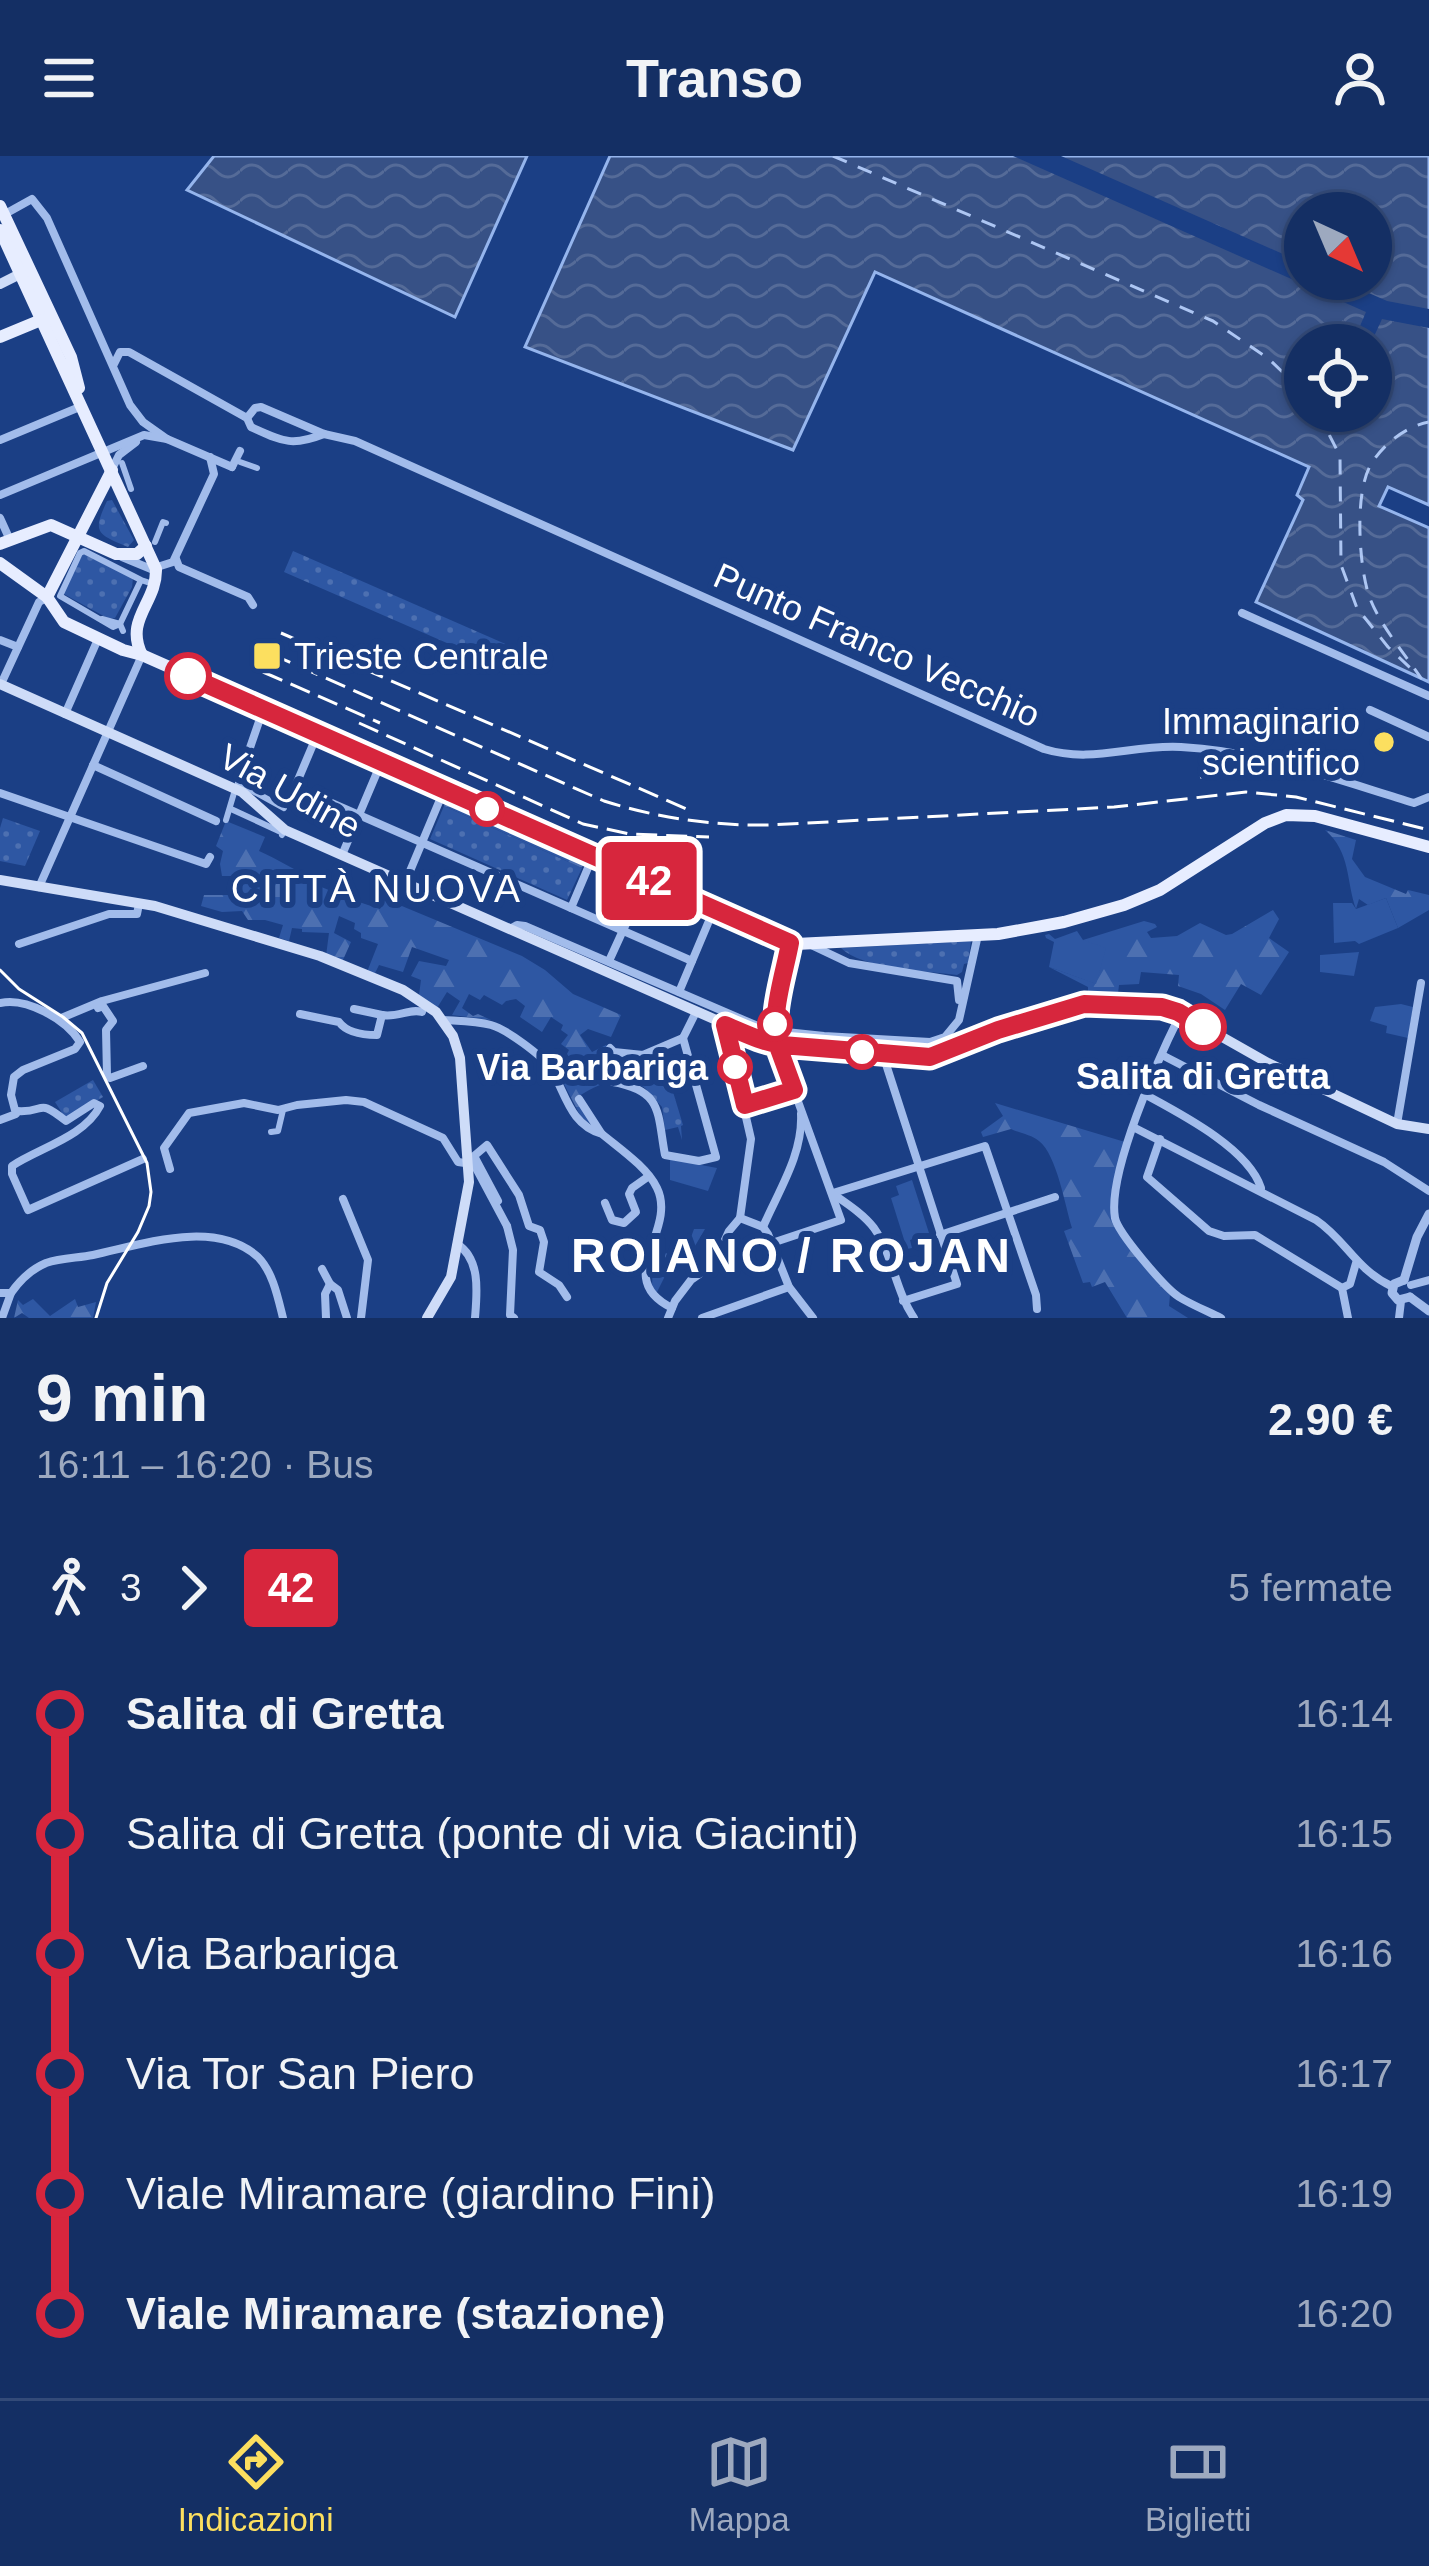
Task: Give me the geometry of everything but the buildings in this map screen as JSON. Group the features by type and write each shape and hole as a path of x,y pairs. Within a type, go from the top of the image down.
{"main road":[{"path":"2,223 71,357 83,406"},
{"path":"0,284 24,269"},
{"path":"24,269 41,320 104,452 128,488 150,544 155,584 135,631 142,655"},
{"path":"0,337 41,320"},
{"path":"41,320 50,325 79,388"},
{"path":"117,466 98,499 85,548 55,596 55,612 64,622 790,943 977,935 1046,926 1144,898 1265,823 1286,815 1315,815 1429,847"},
{"path":"98,499 128,488"},
{"path":"5,542 51,525 112,560 137,554 150,544"},
{"path":"0,563 55,596"},
{"name":"Via Udine","path":"0,685 242,792 285,830 725,1025 775,1044 886,1050"},
{"path":"0,880 140,902 320,956 403,990 434,1016 453,1036 460,1058 469,1195 451,1277 427,1318"},
{"path":"886,1050 925,1057 938,1054 1075,1005 1162,1007 1397,1124 1429,1130"}],"street":[{"path":"2,223 32,199 47,218 135,413 167,439 232,467"},
{"path":"113,366 120,352 129,352 286,443 325,434"},
{"path":"1,438 83,406"},
{"path":"246,437 250,412 261,407 325,434"},
{"name":"Punto Franco Vecchio","path":"325,434 355,441 1044,749 1083,757 1155,746 1227,751 1414,802 1429,797"},
{"path":"0,494 144,435 167,439"},
{"path":"128,488 117,466 119,455 148,437 167,439"},
{"path":"214,474 232,467 239,451"},
{"path":"112,560 156,568 176,558 214,474 210,458"},
{"path":"0,518 5,542"},
{"path":"150,544 166,524"},
{"path":"0,685 39,602 55,596 85,548"},
{"path":"176,558 179,567 248,597 254,604"},
{"path":"55,596 121,627 139,577 112,560"},
{"path":"1242,613 1429,696"},
{"path":"65,714 98,638"},
{"path":"0,640 18,647"},
{"path":"39,887 142,655"},
{"path":"244,765 263,710"},
{"path":"1370,710 1429,737"},
{"path":"317,734 295,787 692,962"},
{"path":"342,856 381,763"},
{"path":"93,765 221,820 238,786 285,804 279,820 284,831 231,808"},
{"path":"405,884 444,790"},
{"path":"0,794 206,864 210,857"},
{"path":"571,908 593,856"},
{"path":"609,962 646,880"},
{"path":"20,944 109,914 137,914 140,902"},
{"path":"679,992 714,909"},
{"path":"509,930 523,925 758,1026 777,1039 886,1050 936,1040 954,1029 977,935"},
{"path":"772,1243 841,1220 777,1039 790,943"},
{"path":"810,944 849,963 957,981 960,1016"},
{"path":"57,1020 102,1001 205,973"},
{"path":"1397,1124 1421,983"},
{"path":"0,1004 20,1003 57,1020 74,1032 79,1045 14,1077 11,1095 17,1111"},
{"path":"86,1009 104,1006 113,1021 106,1030 107,1075 110,1078 143,1066"},
{"path":"354,1009 401,1016 416,1010 492,1025 551,1069 578,1120 602,1134"},
{"path":"610,1048 643,1055 683,1038 696,1012"},
{"path":"1181,1013 1132,1126 1115,1221 1174,1294 1221,1318"},
{"path":"300,1014 340,1022 371,1035 377,1035 382,1015"},
{"path":"579,1099 602,1134 656,1185 661,1204 646,1284 670,1313 691,1280 714,1264 740,1218 751,1139 725,1025"},
{"path":"614,1082 641,1089 655,1103 665,1155 712,1160 716,1157 683,1038"},
{"path":"886,1050 917,1167 957,1284 903,1301"},
{"path":"1162,1055 1384,1162 1429,1191"},
{"path":"745,1105 794,1090"},
{"path":"1146,1096 1201,1127 1228,1149 1253,1172 1261,1190"},
{"path":"170,1169 164,1148 189,1113 244,1102 283,1110 346,1100 371,1104 443,1138 458,1162 487,1145 520,1195 529,1226 544,1237 539,1272 559,1285 567,1297"},
{"path":"0,1120 44,1106 67,1120 99,1104 95,1114 51,1146 12,1166 28,1210 143,1159"},
{"path":"763,1226 800,1139 800,1106"},
{"path":"271,1132 278,1131 283,1110"},
{"path":"1132,1126 1325,1226 1356,1263 1393,1287"},
{"path":"1160,1139 1147,1177 1196,1221 1220,1235 1255,1235 1342,1288 1348,1318"},
{"path":"833,1193 985,1146 1036,1294 1037,1309"},
{"path":"469,1158 507,1226 513,1250 510,1315 514,1318"},
{"path":"605,1203 612,1220 624,1223 636,1211 629,1194 632,1188 649,1177"},
{"path":"833,1193 877,1233 914,1318"},
{"path":"940,1235 1055,1197"},
{"path":"343,1198 368,1260 361,1318"},
{"path":"595,1212 610,1214"},
{"path":"1399,1318 1413,1291 1407,1282 1417,1237 1429,1214"},
{"path":"740,1218 763,1226 789,1287 807,1314"},
{"path":"2,1318 5,1293 52,1262 191,1237 237,1245 259,1258 283,1318"},
{"path":"458,1244 474,1263 475,1318"},
{"path":"1342,1288 1350,1284 1356,1263"},
{"path":"322,1269 338,1290 347,1318"},
{"path":"1429,1280 1397,1282 1393,1287 1394,1296 1429,1311"},
{"path":"326,1318 326,1288 330,1285"},
{"path":"702,1318 789,1287"}],"green space":[{"path":"112,500 134,540 128,547 100,531 102,512"},
{"path":"293,551 528,654 518,674 284,572"},
{"path":"83,554 133,578 115,618 62,593"},
{"path":"446,802 584,861 582,868 444,806"},
{"path":"444,806 582,868 567,900 430,839"},
{"path":"3,818 40,831 25,866 0,861"},
{"path":"226,821 265,837 259,851 313,878 314,884 336,893 341,883 352,888 350,899 380,909 385,899 522,956 573,994 621,1015 611,1037 588,1029 580,1035 592,1052 606,1045 613,1054 643,1057 652,1080 644,1087 609,1082 577,1097 595,1127 581,1117 564,1084 575,1076 569,1050 561,1044 568,1035 551,1017 542,1032 520,1017 525,1006 516,999 502,1005 484,995 480,1000 469,994 462,1008 491,1020 452,1015 460,1001 447,992 437,1008 419,995 421,980 411,976 419,961 446,966 449,960 412,947 403,972 379,965 374,975 367,972 378,944 361,938 355,923 339,916 334,933 351,942 342,962 326,956 329,933 292,928 289,941 279,938 283,925 248,920 242,911 201,906 204,895 240,895 239,876 222,876 223,851 216,846"},
{"path":"1325,830 1356,840 1352,859 1365,877 1406,894 1408,890 1429,895 1429,910 1398,928 1386,898 1368,905 1359,899 1356,909 1344,857"},
{"path":"1386,898 1398,928 1359,944 1334,943 1333,903 1352,903 1356,909"},
{"path":"1273,910 1279,919 1269,938 1289,952 1261,995 1241,984 1225,1010 1178,986 1179,975 1141,972 1139,984 1119,985 1117,1002 1088,1000 1088,987 1049,967 1095,983 1083,940 1144,921 1157,927 1147,932 1151,938 1177,936 1200,923 1226,935"},
{"path":"1077,931 1083,940 1106,948 1096,984 1049,967 1054,942 1045,935 1055,939"},
{"path":"971,941 968,963 957,975 879,965 841,948"},
{"path":"1359,952 1354,976 1320,972 1320,955"},
{"path":"1375,1007 1413,1007 1408,1038 1386,1033 1387,1026 1370,1021"},
{"path":"667,1072 683,1125 682,1140 678,1127 665,1130 662,1107 644,1087"},
{"path":"93,1080 103,1097 66,1119 55,1102"},
{"path":"995,1103 1125,1142 1112,1217 1170,1295 1169,1306 1188,1318 1127,1318 1105,1282 1092,1287 1090,1282 1083,1283 1064,1231 1072,1228 1051,1157 1036,1139 1011,1129 983,1137 981,1132 1003,1116"},
{"path":"670,1159 717,1168 708,1191 670,1180"},
{"path":"912,1180 929,1233 910,1240 912,1248 907,1249 891,1198 899,1195 896,1186"},
{"path":"694,1229 705,1229 695,1246 669,1268 656,1294 653,1257 689,1243"},
{"path":"33,1299 50,1316 75,1299 78,1307 96,1302 93,1318 29,1318 22,1313 14,1318 18,1300 23,1305"}],"water":[{"path":"214,156 527,156 455,317 187,190"},
{"path":"610,156 1429,156 1429,505 1388,487 1379,506 1429,528 1429,682 1256,602 1303,500 1297,495 1309,467 875,272 793,450 525,347"}],"pier":[{"path":"1013,156 1061,156 1284,255 1284,276"},
{"path":"1339,300 1385,300 1429,309 1429,328 1382,319 1380,324 1361,324 1366,312"}],"ferry route":[{"path":"833,156 1213,321 1284,374"},
{"path":"1328,432 1340,456 1341,565 1357,608 1421,678 1383,623 1367,589 1360,509 1365,478 1375,458 1403,432 1429,422"}],"tram line":[{"path":"0,970 82,1033 147,1163 149,1206 107,1283 96,1318"}],"railway":[{"path":"281,633 689,810"},
{"path":"271,654 604,801 686,820 769,825 1114,807 1246,792 1296,797 1429,830"},
{"path":"263,672 380,723"},
{"path":"359,723 583,824 630,834 709,837"},
{"path":"1200,777 1241,772"}],"bus line":[{"name":"42","path":"188,676 790,943 775,1023 777,1044 779,1049 794,1090 745,1105 725,1025 775,1044 782,1045 925,1057 1084,1004 1162,1007 1203,1027"}],"place":[{"name":"Trieste Centrale","path":"267,656"},
{"name":"Immaginario scientifico","path":"1384,742"},
{"name":"Salita di Gretta","path":"1203,1027"},
{"name":"Via Barbariga","path":"735,1067"}],"district":[{"name":"CITTÀ NUOVA","path":"377,888"},
{"name":"ROIANO / ROJAN","path":"792,1255"}]}
